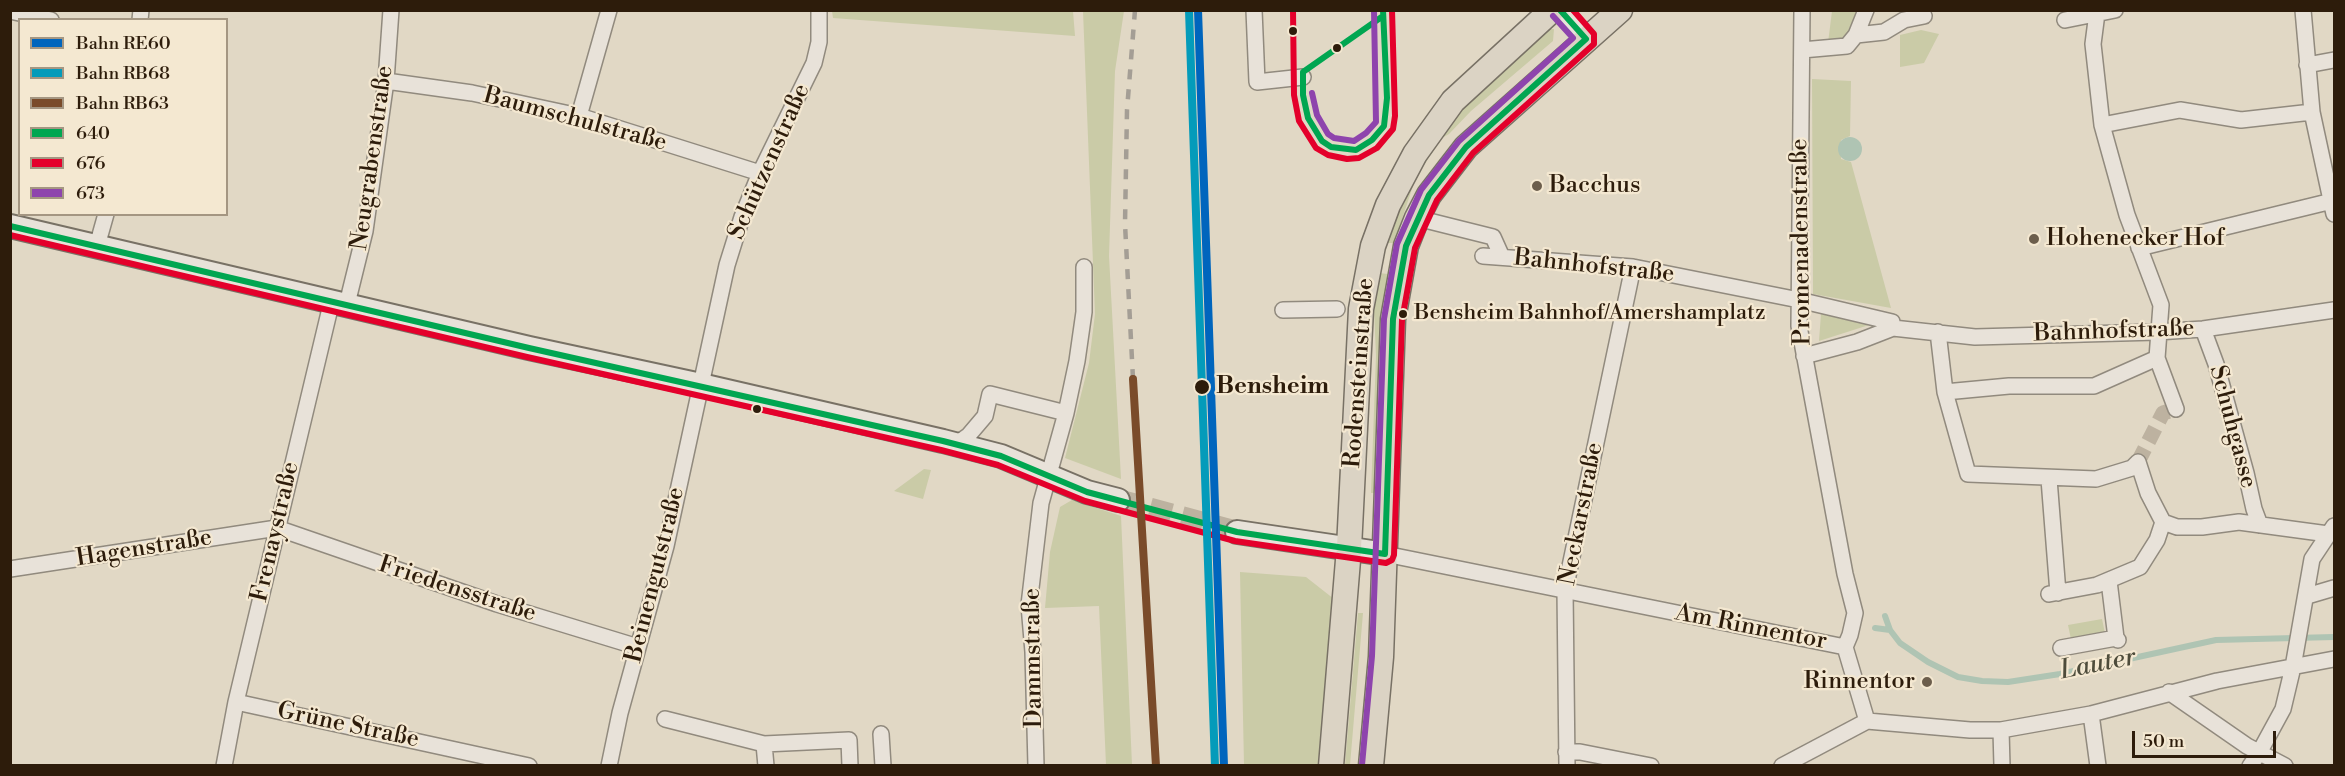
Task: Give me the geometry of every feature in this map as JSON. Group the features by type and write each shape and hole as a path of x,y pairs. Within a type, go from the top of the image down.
{"main road":[{"name":"Rodensteinstraße","path":"1331,765 1349,548 1359,331 1367,270 1373,246 1388,205 1415,154 1453,101 1552,10"},
{"name":"Rodensteinstraße","path":"1371,765 1381,657 1393,319 1404,257 1417,218 1444,173 1466,147 1620,10"},
{"path":"10,226 1001,456 1087,492 1118,500"},
{"path":"1237,532 1385,554"}],"street":[{"name":"Neugrabenstraße","path":"340,302 365,231 386,81 391,10"},
{"path":"579,116 609,10"},
{"name":"Schützenstraße","path":"700,385 727,265 742,217 760,172 814,63 819,42 819,10"},
{"path":"1254,10 1257,82 1303,77"},
{"path":"1560,10 1586,39"},
{"name":"Promenadenstraße","path":"1802,10 1799,326 1845,574 1855,613 1845,647"},
{"path":"1802,50 1847,46 1856,35 1866,10"},
{"path":"2065,20 2115,10"},
{"path":"2139,248 2333,208 2312,112 2303,10"},
{"path":"10,11 42,18"},
{"path":"2097,14 2093,44 2102,125 2112,168 2160,304 2157,358 2176,409"},
{"path":"1856,35 1884,32 1904,20 1924,16"},
{"path":"2307,65 2334,60"},
{"name":"Baumschulstraße","path":"386,81 472,93 579,116 760,172"},
{"path":"2102,125 2180,110 2241,120 2312,112"},
{"path":"98,246 106,216"},
{"name":"Bahnhofstraße","path":"1417,218 1493,237 1502,257"},
{"name":"Bahnhofstraße","path":"1483,256 1633,267 1799,300 1892,322 1893,328"},
{"name":"Dammstraße","path":"1036,765 1033,652 1029,605 1041,502 1066,413 1084,312 1084,267"},
{"name":"Neckarstraße","path":"1567,759 1566,590 1633,267"},
{"name":"Frenaystraße","path":"224,765 236,702 277,528 340,302"},
{"path":"1283,310 1337,309"},
{"name":"Bahnhofstraße","path":"1804,356 1857,342 1893,328 1975,337 2157,332 2203,329 2334,310"},
{"name":"Schuhgasse","path":"2203,329 2216,364 2260,525"},
{"path":"1938,332 1945,392 1968,474 2049,479 2096,479 2132,468 2138,462 2148,493 2163,522 2177,527 2202,527 2239,522 2331,530 2312,559 2295,659 2283,709 2250,765"},
{"path":"1945,392 2009,386 2094,386 2157,358"},
{"name":"Beinengutstraße","path":"609,765 666,546 700,385"},
{"path":"955,445 968,436 985,416 990,394 1066,413"},
{"path":"2049,479 2053,593 2112,580 2140,567 2157,540 2163,522"},
{"name":"Hagenstraße","path":"10,569 277,528"},
{"name":"Friedensstraße","path":"277,528 497,604 638,647"},
{"name":"Am Rinnentor","path":"1385,554 1845,647 1867,721"},
{"path":"2061,648 2117,639 2112,580"},
{"path":"2307,596 2334,588"},
{"path":"1782,765 1867,721 2001,730 2130,705 2169,692 2295,659 2334,659"},
{"path":"2169,692 2259,753 2285,765"},
{"name":"Grüne Straße","path":"236,702 529,765"},
{"path":"2091,714 2098,765"},
{"path":"665,719 764,744 849,740 850,765"},
{"path":"2001,730 2002,765"},
{"path":"881,734 883,765"},
{"path":"764,744 766,765"},
{"path":"1567,759 1580,752 1651,765"}],"shaded area":[{"path":"832,11 1073,11 1075,36 833,18"},
{"path":"1083,11 1124,11 1115,71 1109,256 1121,479 1065,458 1089,363 1095,314"},
{"path":"1832,11 1857,11 1856,19 1844,40 1828,43"},
{"path":"1548,29 1554,29 1553,41 1442,138 1416,177 1394,243 1386,243 1407,188 1452,118"},
{"path":"1921,30 1939,34 1924,63 1900,67 1900,35"},
{"path":"1812,79 1851,81 1850,136 1841,140 1841,159 1851,162 1891,308 1813,294"},
{"path":"1850,137 1859,140 1862,149 1859,158 1850,161 1841,158 1838,149 1841,140"},
{"path":"1378,273 1388,274 1383,312 1377,493 1371,493 1376,356 1374,309"},
{"path":"1821,314 1869,325 1819,341"},
{"path":"924,469 931,470 923,499 894,491"},
{"path":"1072,500 1121,516 1132,765 1106,765 1099,606 1045,608 1050,552 1060,507"},
{"path":"1240,572 1306,577 1334,599 1323,765 1244,765"},
{"path":"1358,613 1363,613 1350,765 1345,765"},
{"path":"2102,619 2106,638 2072,644 2068,625"}],"waterway":[{"name":"Lauter","path":"1885,616 1890,630 1900,643 1928,662 1958,677 1982,681 2008,682 2060,674 2216,640 2334,637"},
{"path":"1875,628 1890,630"}],"tunnel":[{"path":"2138,462 2163,413 2176,409"},
{"path":"1118,500 1237,532"}],"railway":[{"path":"1133,379 1125,224 1127,110 1135,10"}],"rail line":[{"name":"RB68","path":"1189,10 1215,766"},
{"name":"RE60","path":"1198,10 1224,766"},
{"name":"RB63","path":"1133,379 1156,766"}],"transit line":[{"name":"676","path":"1293,10 1294,95 1299,121 1316,148 1328,155 1347,159 1359,158 1377,148 1393,129 1395,116 1392,10"},
{"name":"673","path":"1312,93 1317,115 1328,134 1334,138 1354,141 1376,122 1374,10"},
{"name":"640","path":"1383,10 1387,98 1384,126 1372,140 1356,150 1331,147 1322,141 1308,118 1303,95 1303,72 1383,16"},
{"name":"640","path":"10,226 529,348 943,441 1001,456 1087,492 1237,532 1385,554 1393,319 1406,246 1429,195 1466,147 1586,39 1560,10"},
{"name":"676","path":"10,235 527,357 941,450 998,465 1085,501 1235,541 1386,563 1392,560 1394,555 1402,320 1415,248 1437,200 1473,153 1594,44 1594,34 1573,10"},
{"name":"673","path":"1362,765 1372,656 1384,319 1397,244 1421,190 1459,141 1573,38 1553,16"}],"place":[{"name":"Bacchus","path":"1537,186"},
{"name":"Hohenecker Hof","path":"2034,239"},
{"name":"Bensheim Bahnhof/Amershamplatz","path":"1403,314"},
{"name":"Bensheim","path":"1202,387"},
{"name":"Rinnentor","path":"1927,682"}]}
